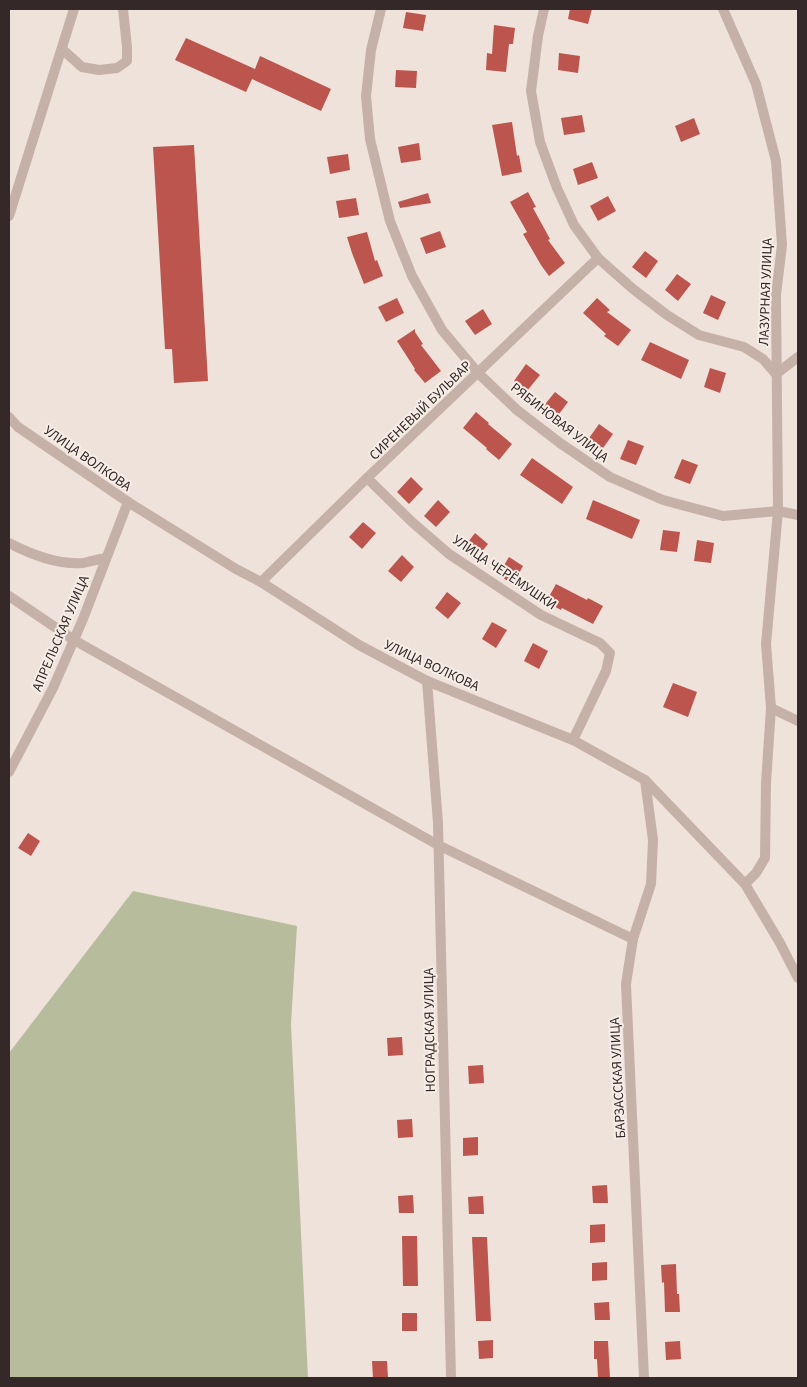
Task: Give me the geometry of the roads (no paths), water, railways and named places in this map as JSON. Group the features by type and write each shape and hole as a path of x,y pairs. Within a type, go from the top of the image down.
{"street":[{"path":"9,216 74,9"},
{"path":"62,49 82,67 100,70 117,68 127,61 123,9"},
{"name":"РЯБИНОВАЯ УЛИЦА","path":"381,9 371,50 366,96 370,139 390,221 412,276 442,330 478,373 516,410 610,477 663,500 723,516 778,511 798,516"},
{"name":"ЛАЗУРНАЯ УЛИЦА","path":"544,9 538,36 531,91 540,142 557,188 574,225 598,258 633,289 667,315 699,335 744,347 763,359 776,374"},
{"name":"ЛАЗУРНАЯ УЛИЦА","path":"723,9 756,84 776,161 782,245 776,295 776,374"},
{"name":"СИРЕНЕВЫЙ БУЛЬВАР","path":"261,582 367,478 598,258"},
{"path":"744,884 756,873 765,858 766,782 771,708 766,644 778,511 776,374 798,357"},
{"name":"УЛИЦА ВОЛКОВА","path":"9,417 18,427 128,502 236,570 261,582 359,645 427,681 573,740 645,780 744,884 780,943 798,978"},
{"name":"УЛИЦА ЧЕРЁМУШКИ","path":"367,478 412,522 449,554 541,615 600,643 610,653 606,671 573,740"},
{"name":"АПРЕЛЬСКАЯ УЛИЦА","path":"9,772 53,688 83,620 128,502"},
{"path":"9,543 25,551 62,562 82,563 106,558"},
{"path":"9,596 74,640 438,845 634,939"},
{"name":"НОГРАДСКАЯ УЛИЦА","path":"427,681 438,845 452,1378"},
{"path":"771,708 798,721"},
{"name":"БАРЗАССКАЯ УЛИЦА","path":"644,1378 626,984 634,939 651,884 653,840 645,780"}]}
